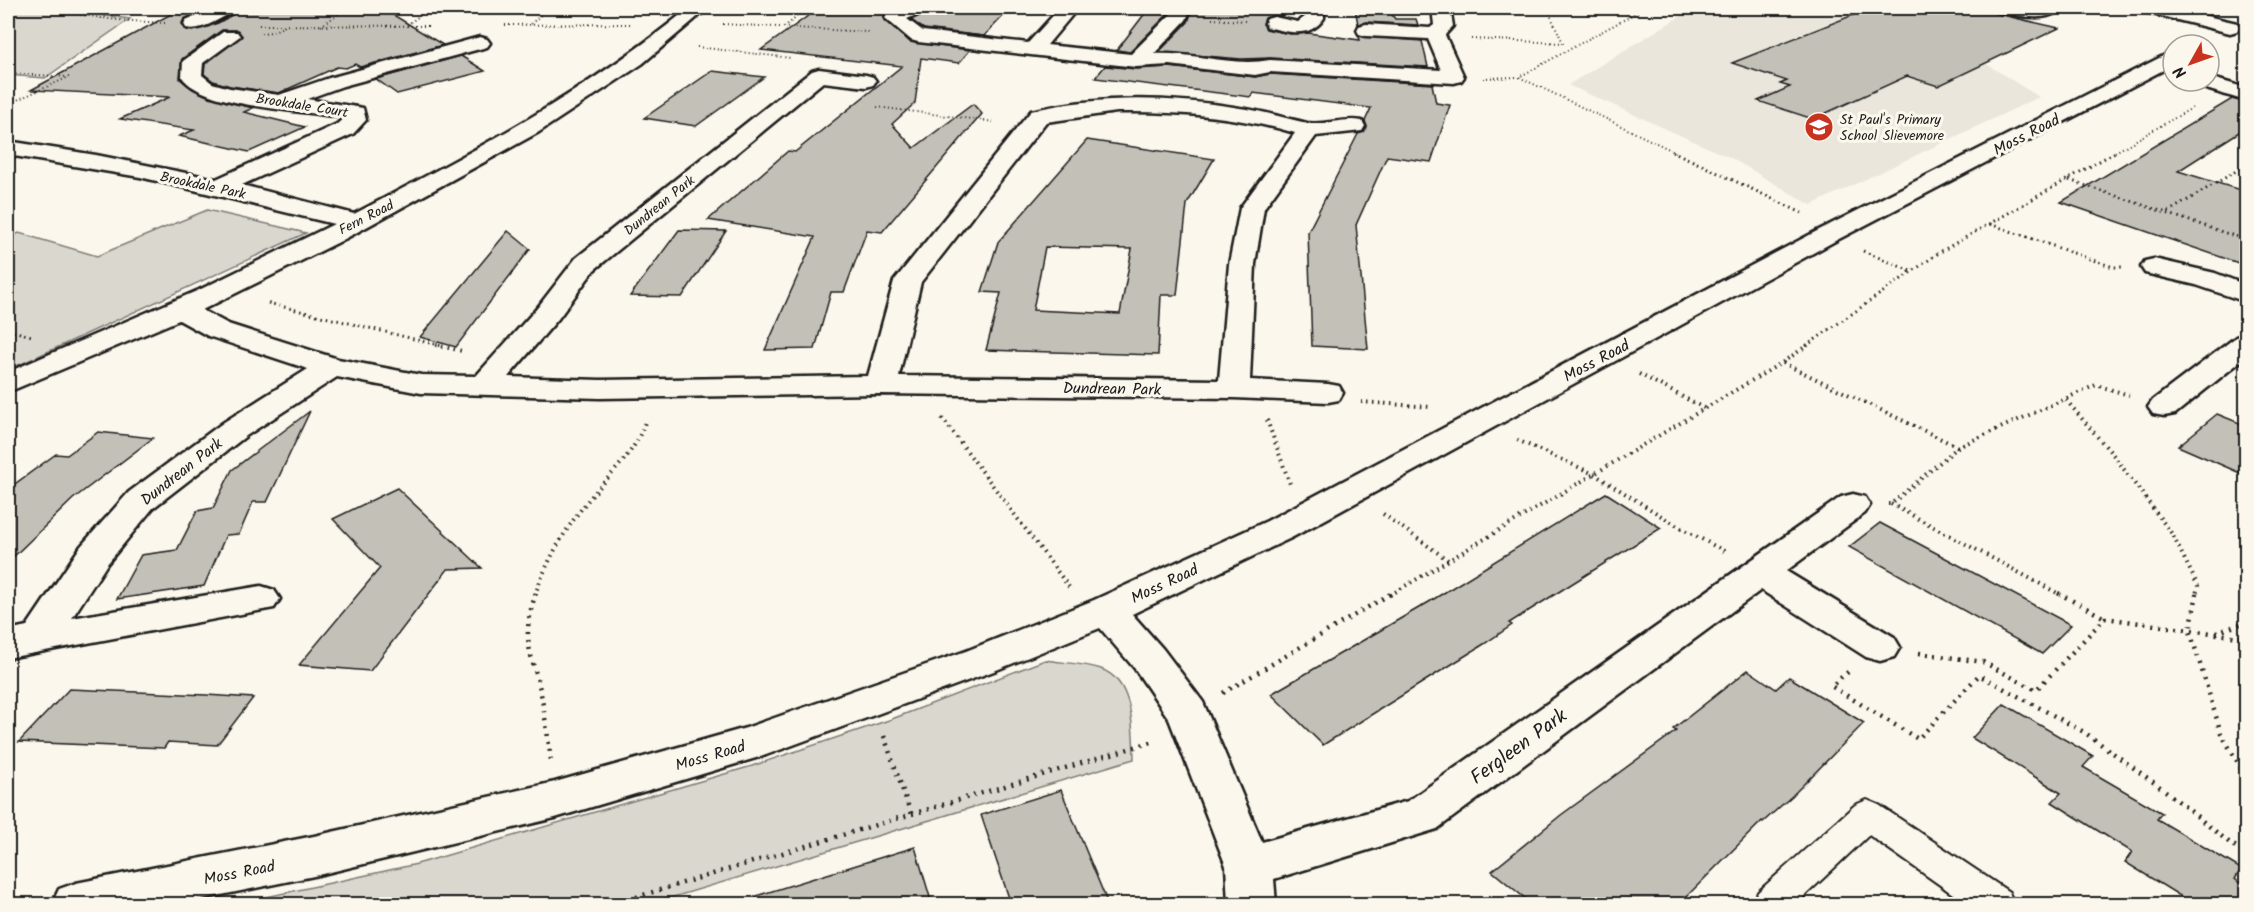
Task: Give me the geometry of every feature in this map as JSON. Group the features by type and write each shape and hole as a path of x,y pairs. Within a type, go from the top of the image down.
{"street":[{"path":"193,24 227,8"},
{"name":"Fern Road","path":"8,383 180,309 357,222 494,149 579,100 641,55 699,8"},
{"path":"917,8 894,18 918,36 1033,50 1255,69 1270,66 1454,76 1435,34"},
{"path":"1033,50 1068,8"},
{"path":"1274,23 1301,28 1315,18 1315,8"},
{"path":"1366,30 1435,34 1444,26 1441,8"},
{"path":"2009,8 2037,12 2052,8"},
{"path":"2151,8 2238,23"},
{"path":"1138,59 1181,12"},
{"path":"2219,33 2238,23"},
{"name":"Brookdale Court","path":"218,187 345,129 355,120 355,113 227,94 205,87 192,77 193,61 230,36"},
{"path":"284,101 336,82 480,43"},
{"path":"1247,117 1255,69"},
{"name":"Moss Road","path":"76,904 314,856 555,800 752,743 980,661 1099,614 1317,509 1832,234 2161,69"},
{"name":"Dundrean Park","path":"484,386 548,313 585,264 819,75 866,81"},
{"path":"2221,87 2239,93"},
{"path":"881,385 908,281 1039,116 1117,106 1182,108 1282,121 1309,130 1354,126"},
{"path":"1249,390 1242,264 1252,208 1309,130"},
{"name":"Brookdale Park","path":"8,148 49,153 218,187 357,222"},
{"path":"8,172 49,153"},
{"path":"2154,267 2205,279 2247,294"},
{"name":"Dundrean Park","path":"180,309 218,330 332,367 421,384 656,388 881,385 1328,393"},
{"path":"2164,406 2242,351"},
{"name":"Dundrean Park","path":"24,641 141,500 235,429 332,367"},
{"name":"Fergleen Park","path":"1099,614 1149,659 1191,721 1250,885 1421,816 1761,572 1872,504"},
{"path":"1761,572 1880,647"},
{"path":"24,641 261,599"}],"lane":[{"path":"1771,904 1867,815 1996,904"}],"path":[{"path":"33,8 100,18 193,24 436,26"},
{"path":"100,18 129,8"},
{"path":"321,26 347,8"},
{"path":"407,26 430,8"},
{"path":"530,25 548,8"},
{"path":"784,27 809,8"},
{"path":"1547,8 1563,44"},
{"path":"1454,76 1493,79 1519,77 1645,8"},
{"path":"1181,12 1274,23"},
{"path":"498,25 637,24"},
{"path":"719,24 918,36"},
{"path":"1435,34 1574,46"},
{"path":"691,46 792,58"},
{"path":"8,73 69,77 8,104"},
{"path":"1519,77 1832,234 1913,272"},
{"path":"613,904 911,814 1191,721 1448,560 1783,362 1940,252 2207,99 2239,93"},
{"path":"877,107 1031,126"},
{"path":"2167,213 2247,165"},
{"path":"2069,179 2247,240"},
{"path":"1990,223 2113,267 2154,267"},
{"path":"262,301 506,361"},
{"path":"8,330 37,337"},
{"path":"1605,355 1705,409"},
{"path":"1783,362 1958,447"},
{"path":"1872,504 1958,447 2066,400 2096,384 2164,406"},
{"path":"917,386 1099,614"},
{"path":"555,800 541,695 527,643 528,622 548,563 569,528 592,496 615,473 643,435 656,388"},
{"path":"1249,390 1263,408 1292,489 1317,509"},
{"path":"1328,393 1330,399 1443,408 1594,474 1679,527 1761,572"},
{"path":"2066,400 2114,456 2172,534 2198,586 2190,631 2221,733 2247,777"},
{"path":"1350,491 1448,560"},
{"path":"1872,504 2105,618 2247,638"},
{"path":"2105,618 2036,690 1983,662 1880,647 1831,686 1918,739 1979,675 2084,732 2167,792 2231,844 2247,852"},
{"path":"2216,634 2247,622"},
{"path":"872,700 911,814"}],"shaded area":[{"path":"8,8 53,8 130,19 45,78 8,75"},
{"name":"St Paul's Primary School Slievemore","path":"1687,8 1897,8 2039,97 1811,205 1731,158 1568,85 1684,14"},
{"path":"207,210 306,233 8,370 8,239 19,233 97,256"},
{"path":"1045,660 1081,664 1101,669 1112,675 1126,695 1130,708 1134,759 650,904 234,904 417,864 752,766 892,719"}],"building":[{"path":"182,8 209,8 184,19 182,23 184,29 192,31 218,23 234,14 238,8 382,8 443,45 360,67 355,64 346,68 337,67 279,93 230,86 213,81 204,74 205,64 242,36 237,30 222,30 182,59 180,79 193,89 210,97 253,108 244,112 305,127 249,152 179,136 194,130 120,119 170,97 31,90"},
{"path":"819,8 898,8 886,12 883,18 910,42 970,50 959,63 921,58 915,103 892,124 914,148 973,104 982,114 882,232 867,230 844,292 831,292 815,349 765,350 815,237 708,220 788,151 795,152 902,66 761,50"},
{"path":"928,8 1011,8 984,36 924,29 911,20 924,14"},
{"path":"1149,8 1171,8 1169,13 1130,52 1117,50"},
{"path":"1193,8 1283,8 1282,16 1273,15 1265,18 1263,24 1266,29 1290,34 1308,33 1360,40 1359,36 1422,41 1428,67 1270,58 1241,59 1159,52 1188,22"},
{"path":"1355,8 1387,8 1395,19 1416,19 1418,25 1366,22 1358,24"},
{"path":"1871,8 1972,8 2059,28 1938,86 1907,76 1813,119 1758,101 1790,87 1780,84 1787,81 1732,63"},
{"path":"461,56 485,71 397,94 376,79"},
{"path":"1105,66 1136,69 1169,67 1255,77 1270,74 1432,84 1436,103 1450,105 1431,162 1387,156 1356,225 1368,349 1312,346 1308,232 1358,134 1364,132 1367,127 1365,121 1371,108 1253,93 1251,97 1095,78"},
{"path":"712,71 764,77 696,126 644,118"},
{"path":"2232,99 2247,103 2247,127 2178,171 2247,192 2247,266 2061,202"},
{"path":"1087,140 1214,159 1187,204 1177,295 1161,295 1158,355 986,350 1001,293 982,292 998,242","holes":["1045,247 1132,249 1120,314 1033,310"]},
{"path":"679,230 726,231 682,297 630,296"},
{"path":"508,231 530,249 456,347 420,337"},
{"path":"310,411 267,502 253,502 239,534 226,535 204,586 117,599 141,555 177,550 197,511 213,508 232,470"},
{"path":"2217,414 2247,426 2247,476 2178,446"},
{"path":"98,432 153,438 73,499 8,562 8,489 56,454 67,455"},
{"path":"397,488 482,568 448,569 370,671 299,665 380,568 333,519"},
{"path":"1606,493 1661,528 1509,623 1512,625 1484,644 1323,745 1271,694 1429,602"},
{"path":"1880,523 2071,625 2042,654 1849,547"},
{"path":"1748,670 1776,689 1789,677 1864,723 1792,796 1762,821 1679,904 1532,904 1492,871 1561,815 1676,731 1673,729"},
{"path":"69,689 253,698 217,745 168,742 164,748 19,742"},
{"path":"2004,704 2093,756 2083,767 2162,813 2157,819 2241,869 2235,879 2247,889 2247,904 2193,904 2125,862 2132,852 2052,802 2061,793 1972,738"},
{"path":"1061,790 1108,904 1011,904 981,815"},
{"path":"915,847 932,904 757,904 756,896"}],"place":[{"name":"St Paul's Primary School Slievemore","path":"1819,127"}]}
